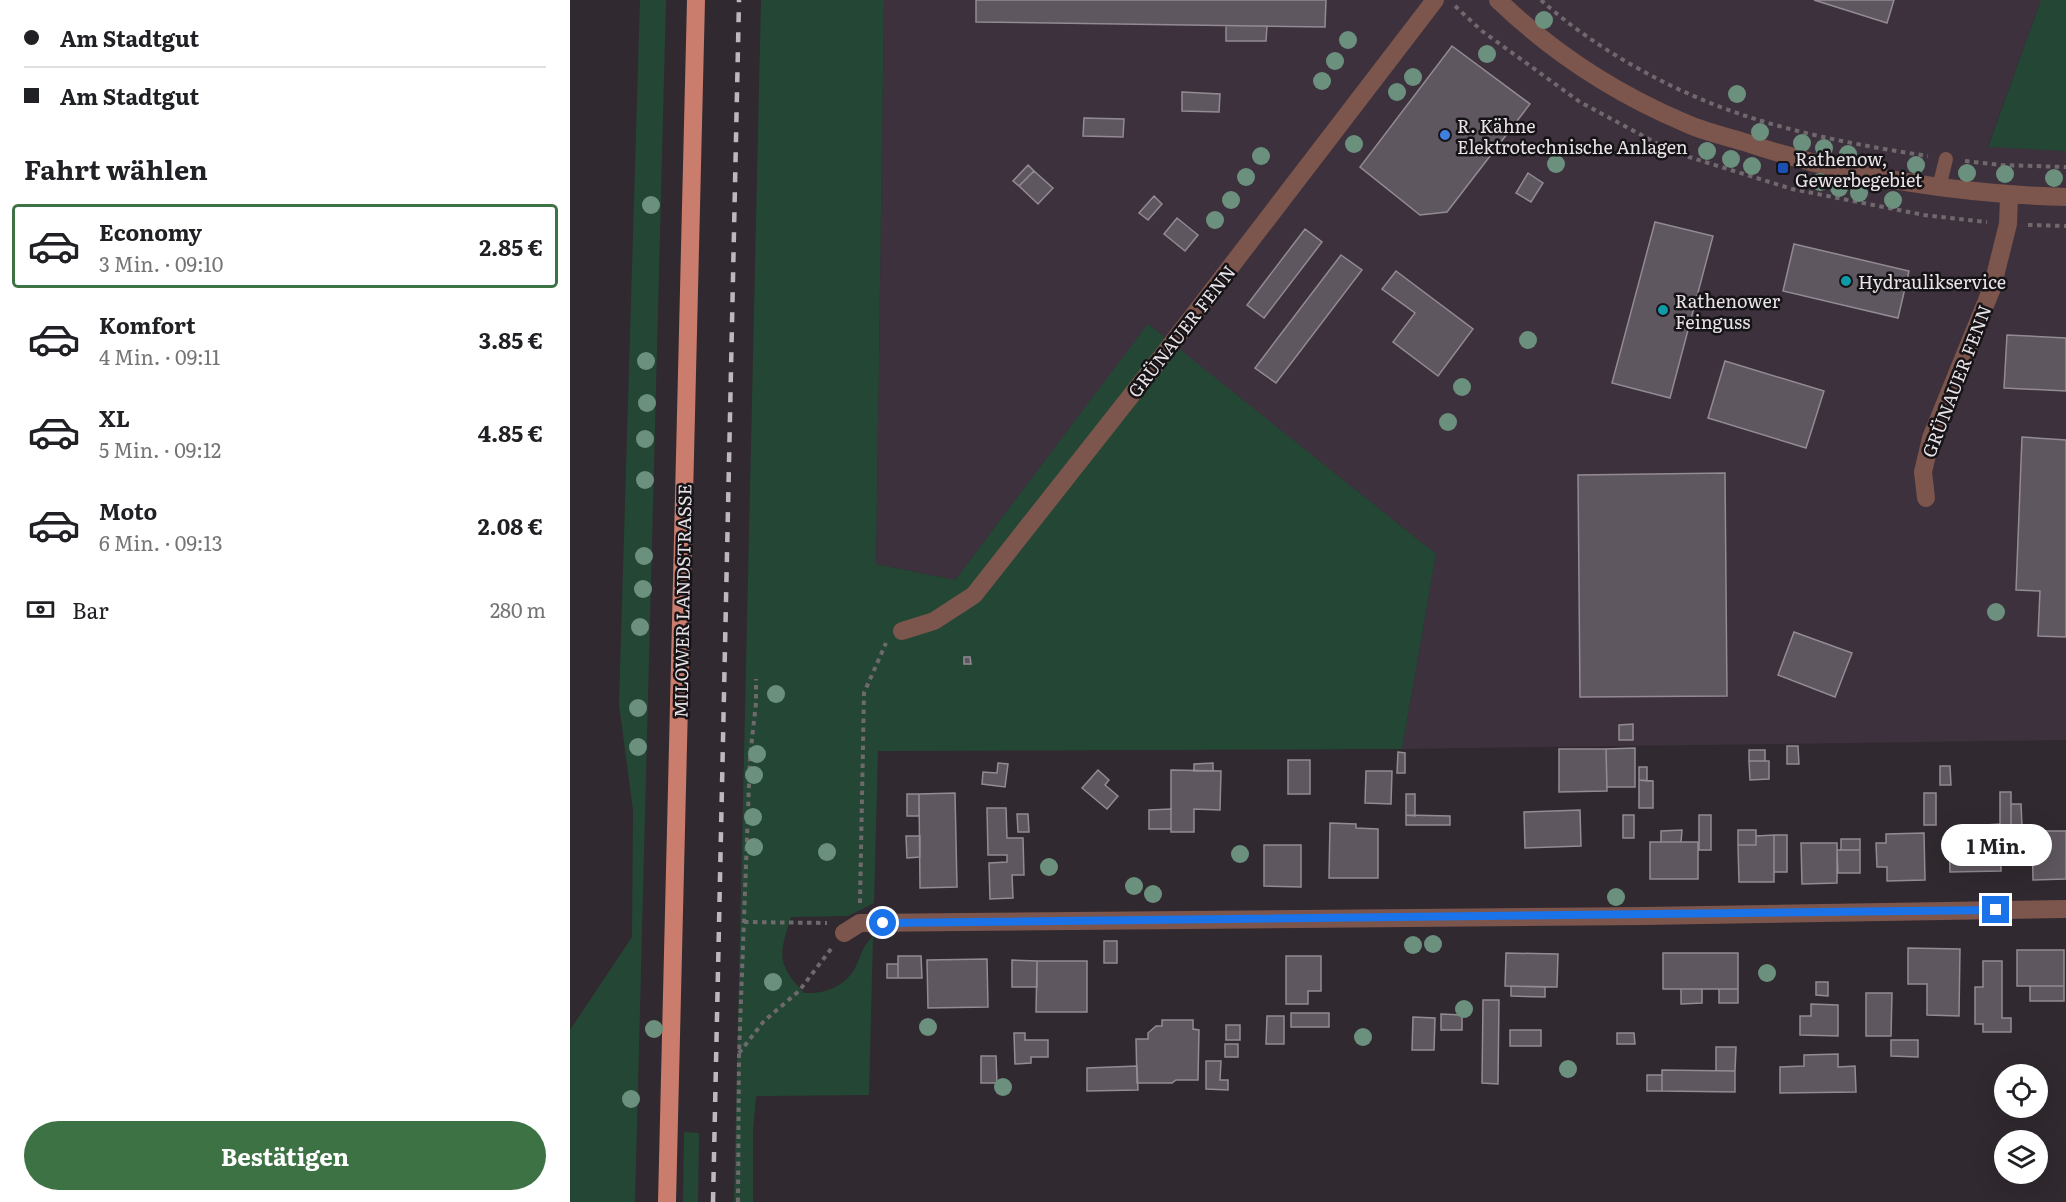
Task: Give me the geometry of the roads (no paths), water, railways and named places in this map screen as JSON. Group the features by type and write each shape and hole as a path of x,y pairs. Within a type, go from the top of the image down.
{"main road":[{"name":"MILOWER LANDSTRASSE","path":"667,1202 696,0"}],"street":[{"name":"GRÜNAUER FENN","path":"902,631 934,621 974,595 1163,355 1435,0"},
{"path":"1498,0 1523,24 1596,77 1684,123 1798,160 1878,178 2009,196 2066,197"},
{"name":"GRÜNAUER FENN","path":"1926,498 1923,472 1931,438 1992,288 2008,224 2009,196"},
{"path":"852,928 2066,909"}],"lane":[{"path":"1940,187 1946,159"}],"railway":[{"path":"713,1202 739,0"}],"place":[{"name":"R. Kähne Elektrotechnische Anlagen","path":"1445,135"},
{"name":"Rathenow, Gewerbegebiet","path":"1783,168"},
{"name":"Hydraulikservice","path":"1846,281"},
{"name":"Rathenower Feinguss","path":"1663,310"}]}
